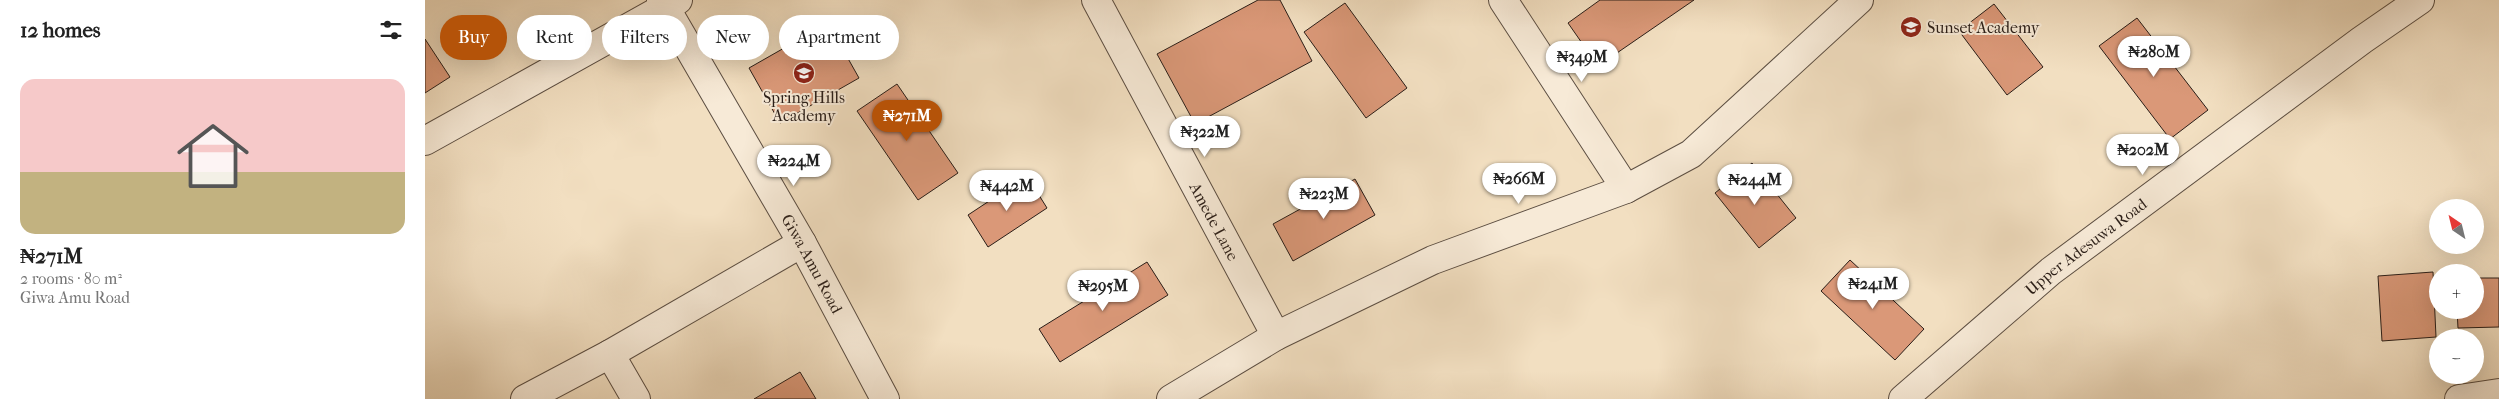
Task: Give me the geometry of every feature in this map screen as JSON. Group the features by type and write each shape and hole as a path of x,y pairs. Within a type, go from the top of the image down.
{"street":[{"name":"Amede Lane","path":"1096,0 1276,336"},
{"path":"1503,0 1625,189"},
{"path":"1171,399 1276,336 1433,260 1625,189 1691,154 1859,0"},
{"name":"Upper Adesuwa Road","path":"1903,399 2051,271 2362,40 2420,0"},
{"path":"425,141 668,2"},
{"name":"Giwa Amu Road","path":"668,2 801,242 885,399"},
{"path":"525,399 610,354 801,242"},
{"path":"610,354 636,399"},
{"path":"2459,399 2499,393"}],"building":[{"path":"1258,0 1280,0 1312,61 1195,124 1157,54"},
{"path":"1600,0 1694,0 1598,66 1568,23"},
{"path":"1345,3 1407,88 1366,118 1304,32"},
{"path":"1994,4 2043,67 2007,95 1959,31"},
{"path":"2137,18 2208,110 2170,139 2099,46"},
{"path":"425,39 450,77 425,93"},
{"name":"Spring Hills Academy","path":"779,51 779,60 849,60 859,78 780,123 749,68 763,60 769,60 769,57"},
{"path":"897,84 958,173 918,200 857,111"},
{"path":"1752,163 1796,218 1759,248 1715,193"},
{"path":"1027,176 1047,208 988,247 968,215"},
{"path":"1355,179 1375,215 1293,261 1273,224"},
{"path":"1850,260 1924,329 1895,360 1821,291"},
{"path":"1147,262 1168,295 1060,362 1039,329"},
{"path":"2429,272 2429,319 2435,319 2436,329 2429,329 2429,338 2382,341 2378,276"},
{"path":"2484,278 2499,278 2499,327 2458,328 2458,319 2484,319"},
{"path":"800,372 816,399 754,399"}],"place":[{"name":"Sunset Academy","path":"1911,27"},
{"name":"Spring Hills Academy","path":"804,73"}]}
